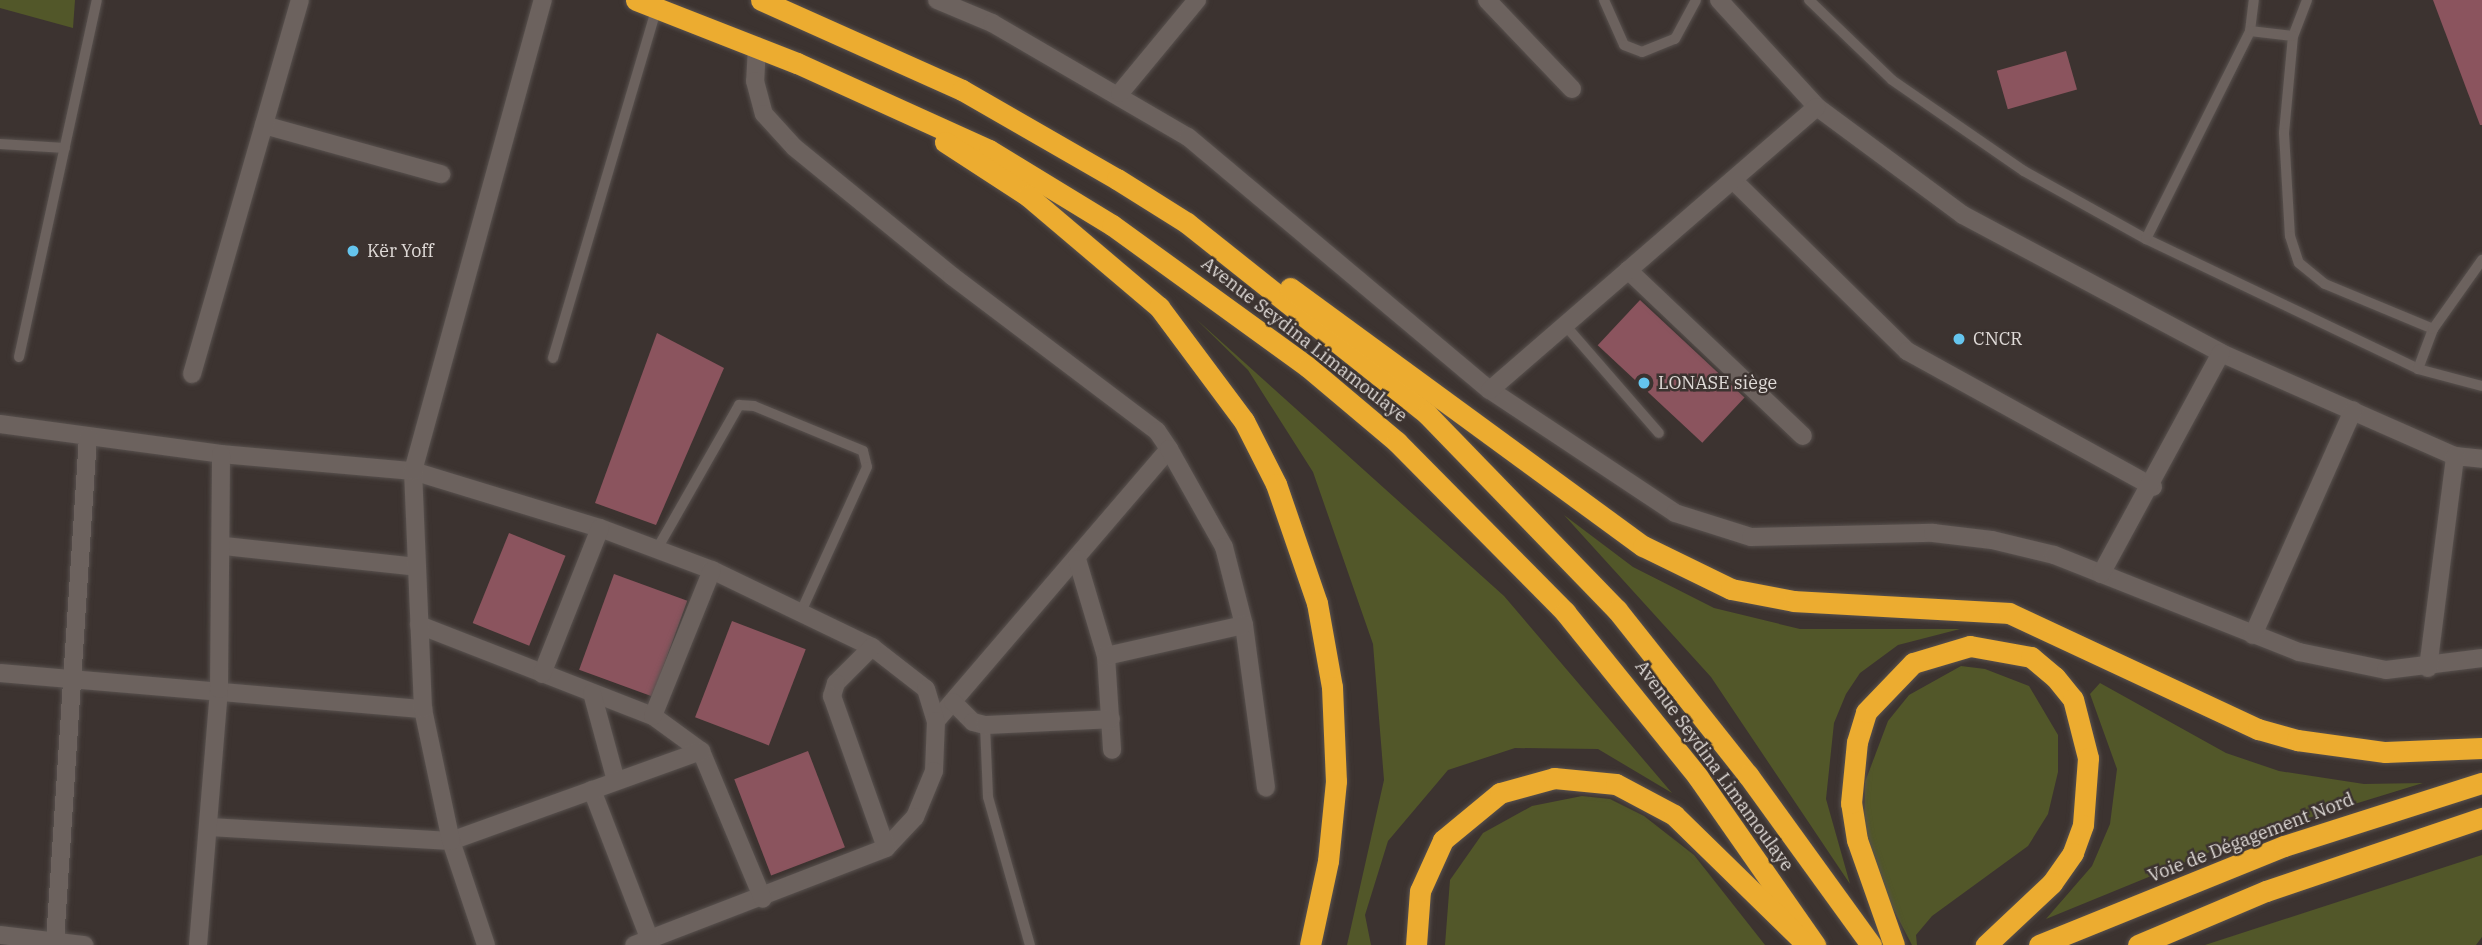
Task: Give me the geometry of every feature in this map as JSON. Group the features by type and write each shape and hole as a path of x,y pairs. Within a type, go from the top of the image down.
{"highway":[{"name":"Avenue Seydina Limamoulaye","path":"636,0 757,46 989,150 1112,225 1225,303 1397,442 1556,603 1625,683 1815,945"},
{"name":"Avenue Seydina Limamoulaye","path":"761,0 962,90 1187,223 1427,414 1530,514 1617,610 1748,775 1871,945"},
{"path":"881,101 1028,195 1125,275 1181,332 1250,434 1299,543 1332,687 1331,834 1310,945"},
{"path":"1187,223 1379,348 1643,546 1698,576 1760,598 2009,613 2258,729 2297,740 2397,752 2482,748"},
{"path":"1894,945 1857,840 1851,803 1857,742 1866,712 1903,671 1938,651 1970,646 2031,657 2054,677 2073,699 2088,758 2083,825 2073,853 2052,883 1986,945"},
{"path":"1416,945 1420,891 1443,840 1500,793 1554,778 1616,784 1674,815 1807,945"},
{"name":"Voie de Dégagement Nord","path":"2039,945 2284,846 2482,783"},
{"path":"2138,945 2266,891 2482,818"}],"street":[{"path":"192,374 300,0"},
{"path":"486,945 451,841 423,709 413,471 543,0"},
{"path":"937,0 992,23 1120,93 1188,137 1490,390 1675,513 1719,530 1751,537 1933,533 1980,538 2054,555 2253,635 2343,662 2428,668 2482,658"},
{"path":"1120,93 1197,0"},
{"path":"1487,0 1572,89"},
{"path":"1719,0 1817,107 1963,215 2221,353 2455,456 2482,459"},
{"path":"757,46 755,81 764,114 794,147 952,276 1157,431 1224,547 1244,625 1266,788"},
{"path":"1490,390 1817,107"},
{"path":"264,125 441,174"},
{"path":"1733,180 1907,351 2153,487"},
{"path":"1628,270 1802,436"},
{"path":"2101,574 2153,487 2221,353"},
{"path":"2253,635 2353,410"},
{"path":"0,424 221,454 413,471 600,528 712,570 872,647 926,689 936,722 934,771 915,817 886,848 763,899 642,942 592,790"},
{"path":"55,942 88,438"},
{"path":"936,722 1169,449"},
{"path":"198,945 210,827 219,689 224,546 221,454"},
{"path":"2428,668 2455,456"},
{"path":"542,674 600,528"},
{"path":"224,546 417,567"},
{"path":"1077,559 1105,656 1112,750"},
{"path":"653,716 712,570"},
{"path":"419,625 653,716 701,751 763,899"},
{"path":"1105,656 1244,625"},
{"path":"872,647 836,683 832,696 886,848"},
{"path":"0,673 219,689 423,709"},
{"path":"592,693 616,781"},
{"path":"953,702 972,722 985,725 1111,719"},
{"path":"210,827 451,841 701,751"},
{"path":"0,935 84,945"}],"lane":[{"path":"19,357 97,0"},
{"path":"1604,0 1624,45 1643,52 1675,39 1696,0"},
{"path":"1809,0 1892,80 1951,125 2146,239 2418,369 2482,386"},
{"path":"2146,239 2250,32 2255,0"},
{"path":"2307,0 2293,36 2284,133 2290,236 2299,263 2325,284 2433,329"},
{"path":"553,358 657,6"},
{"path":"2250,32 2293,36"},
{"path":"0,144 65,148"},
{"path":"2418,369 2433,329 2482,260"},
{"path":"1565,325 1659,433"},
{"path":"657,549 739,405 754,405 863,451 867,467 801,612"},
{"path":"985,725 988,797 1030,945"}],"green space":[{"path":"0,0 75,0 73,28 0,8"},
{"path":"1196,319 1504,596 1672,793 1598,749 1515,748 1448,770 1388,841 1365,915 1371,945 1347,945 1384,780 1373,644 1313,472 1248,370"},
{"path":"1564,515 1633,567 1714,608 1800,629 1960,629 1898,645 1860,673 1846,694 1834,723 1826,799 1850,884 1711,677"},
{"path":"1961,666 1985,669 2029,686 2058,735 2058,772 2048,814 2028,846 1932,916 1916,935 1917,945 1912,945 1875,874 1864,832 1865,782 1888,721 1909,695"},
{"path":"2100,683 2226,753 2279,771 2364,784 2423,783 2244,838 2046,919 2092,866 2110,824 2117,769 2090,694"},
{"path":"1582,796 1610,799 1644,816 1694,855 1765,945 1445,945 1450,880 1483,833 1532,806"},
{"path":"2482,855 2482,937 2476,945 2205,945"}],"building":[{"path":"2433,0 2482,0 2482,125 2480,125"},
{"path":"2066,51 2077,89 2008,109 1997,71"},
{"path":"1640,300 1745,398 1702,443 1598,345"},
{"path":"657,333 724,368 656,525 595,503"},
{"path":"509,533 566,556 529,646 473,623"},
{"path":"614,574 687,601 652,697 579,670"},
{"path":"732,621 806,649 769,745 695,717"},
{"path":"808,751 845,847 771,875 734,779"}],"place":[{"name":"Kër Yoff","path":"353,251"},
{"name":"CNCR","path":"1959,339"},
{"name":"LONASE siège","path":"1644,383"}]}
